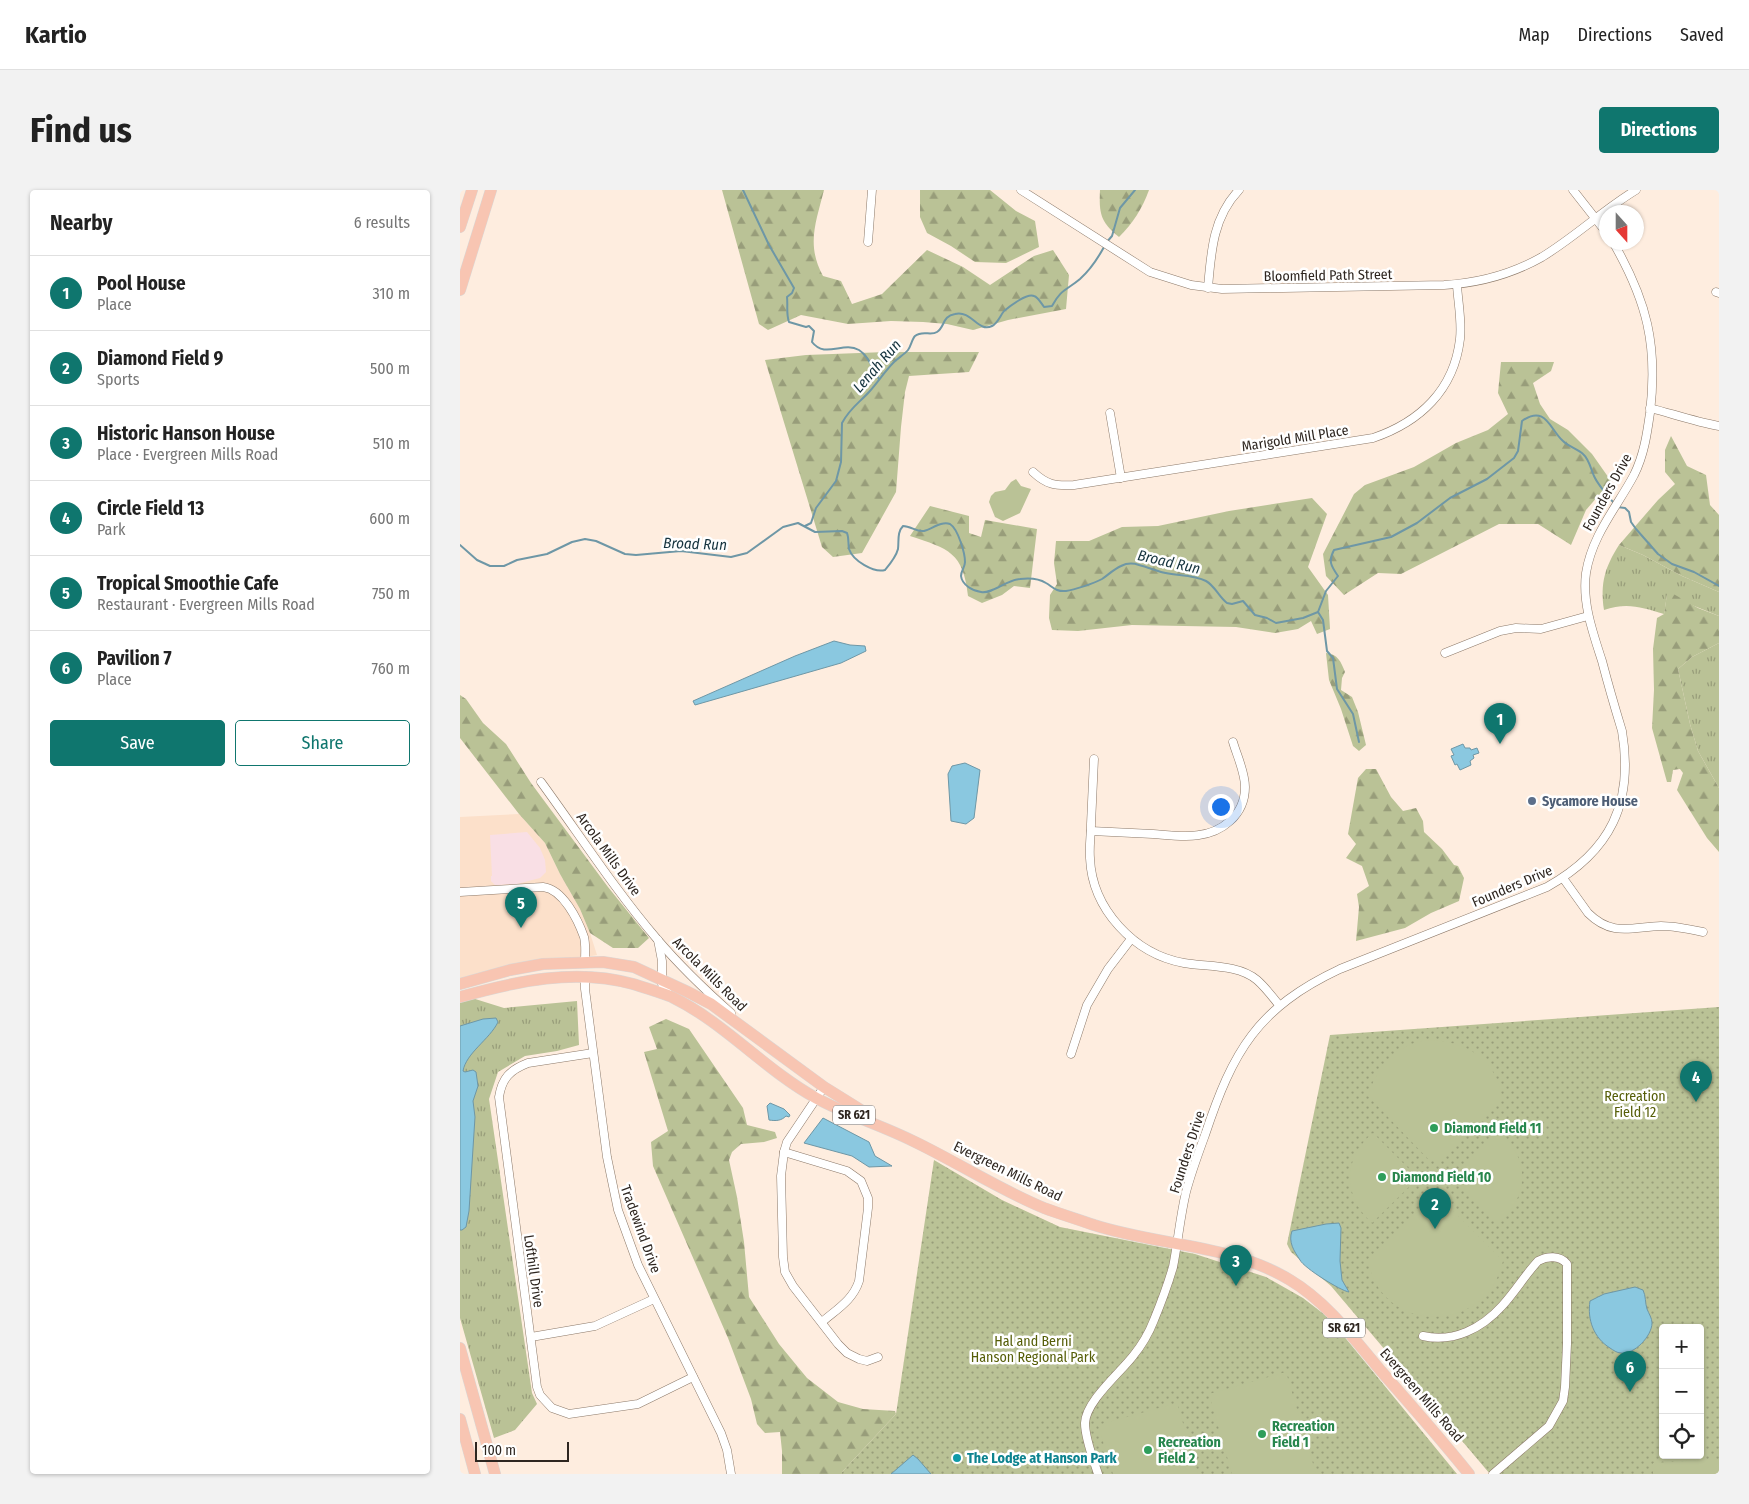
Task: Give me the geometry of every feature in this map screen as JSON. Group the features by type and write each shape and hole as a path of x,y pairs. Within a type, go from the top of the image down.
{"main road":[{"path":"460,227 472,190"},
{"path":"460,290 492,190"},
{"path":"508,984 517,976 538,972 573,970 582,966 585,961"},
{"name":"Evergreen Mills Road","path":"460,984 526,966 585,961 618,964 644,971 711,1004 824,1087 893,1131"},
{"path":"585,976 598,970 631,973 644,971"},
{"name":"Evergreen Mills Road","path":"460,997 508,984 544,978 585,976 615,980 671,997 700,1013 783,1077 816,1098 893,1131 1044,1208 1098,1226 1146,1238 1209,1249 1270,1268 1300,1287 1324,1306 1469,1474"},
{"path":"460,1348 495,1474"},
{"path":"460,1419 475,1474"}],"street":[{"path":"868,242 872,190"},
{"name":"Bloomfield Path Street","path":"1021,190 1143,267 1165,278 1191,286 1208,288 1457,284 1498,276 1526,266 1563,243 1636,190"},
{"path":"1208,288 1216,229 1224,209 1239,190"},
{"path":"1573,190 1599,223"},
{"name":"Founders Drive","path":"1098,1474 1087,1435 1086,1418 1092,1405 1143,1343 1154,1321 1172,1270 1186,1192 1221,1087 1249,1038 1279,1005 1311,983 1340,969 1540,890 1563,878 1582,864 1602,842 1618,811 1625,784 1626,767 1622,731 1588,616 1585,585 1589,558 1596,539 1634,476 1642,455 1646,440 1653,374 1649,331 1642,301 1628,268 1618,250"},
{"name":"Marigold Mill Place","path":"1033,472 1042,481 1061,486 1374,438 1407,424 1418,417 1435,399 1446,382 1453,366 1460,334 1457,284"},
{"path":"1650,408 1700,423 1719,426"},
{"path":"1110,413 1121,478"},
{"path":"1445,653 1500,631 1516,628 1541,629 1588,616"},
{"path":"1091,832 1195,836 1212,833 1220,829 1234,818 1240,809 1244,797 1244,774 1233,742"},
{"path":"1094,759 1090,858 1097,891 1114,921 1132,939 1147,950 1172,961 1244,972 1256,978 1279,1005"},
{"name":"Arcola Mills Drive","path":"541,782 658,940"},
{"path":"1563,878 1593,918 1611,928 1631,930 1670,926 1703,932"},
{"path":"460,892 543,887 553,889 562,898 580,929 585,943 585,961"},
{"path":"1071,1054 1087,1005 1108,968 1132,939"},
{"name":"Arcola Mills Road","path":"658,940 662,961 663,989 671,997"},
{"name":"Arcola Mills Road","path":"658,940 702,987 768,1045"},
{"name":"Tradewind Drive","path":"585,976 593,1053 614,1193 627,1237 638,1265 728,1450 731,1474"},
{"name":"Lofthill Drive","path":"593,1053 528,1062 510,1071 503,1080 499,1096 537,1387 540,1395 552,1408 569,1414 638,1404 693,1377"},
{"path":"824,1087 787,1142 784,1152 781,1176 785,1272 793,1286 847,1353 867,1361 878,1357"},
{"path":"784,1152 847,1171 860,1181 868,1198 859,1280 856,1290 850,1299 822,1322"},
{"path":"1423,1336 1446,1337 1462,1334 1492,1316 1503,1306 1538,1261 1560,1258 1567,1264 1567,1344 1563,1401 1549,1426 1493,1474"},
{"path":"531,1337 595,1326 654,1299"}],"shaded area":[{"path":"519,814 545,843 580,909 597,955 460,980 460,817"},
{"path":"527,832 540,848 545,860 546,872 540,878 517,884 495,885 491,881 490,835"}],"green space":[{"path":"722,190 824,190 814,233 815,254 823,276 841,281 852,304 882,294 927,250 963,267 990,285 1034,256 1053,250 1069,275 1066,309 1008,320 973,330 947,324 923,322 891,321 848,324 801,315 768,330 759,324"},
{"path":"920,190 990,190 1016,211 1035,221 1039,247 1006,263 975,262 927,233 920,217"},
{"path":"1100,190 1149,190 1137,215 1119,237 1104,222 1100,205"},
{"path":"886,352 979,352 969,372 909,376 901,427 896,492 862,553 833,557 822,547 765,360 806,355"},
{"path":"1501,362 1554,362 1551,371 1533,383 1540,404 1550,419 1568,430 1592,454 1611,481 1586,510 1571,545 1538,524 1499,524 1401,574 1378,573 1344,595 1326,576 1323,554 1354,494 1365,485 1414,467 1456,443 1488,430 1508,414 1498,393"},
{"path":"1671,436 1687,466 1706,475 1710,505 1719,515 1719,592 1619,545 1658,500 1675,484 1665,472 1665,450"},
{"path":"1016,479 1021,486 1031,489 1020,513 1003,521 995,517 989,502 995,492 1005,490"},
{"path":"1312,498 1327,514 1308,567 1328,595 1330,629 1317,634 1311,621 1298,629 1275,633 1236,627 1132,625 1078,631 1052,630 1049,618 1050,595 1057,584 1054,563 1056,541 1089,541 1122,527 1158,526 1229,511"},
{"path":"930,506 969,516 969,533 981,537 985,520 1037,529 1030,588 1014,586 1002,595 982,603 968,596 962,570 952,554 935,545 910,536"},
{"path":"1619,545 1719,592 1719,616 1667,595 1664,614 1634,606 1620,606 1604,610 1603,583 1607,568"},
{"path":"1670,592 1698,608 1719,616 1719,643 1692,657 1678,669 1698,751 1719,788 1719,852 1707,838 1677,790 1683,773 1680,769 1673,770 1671,782 1667,782 1652,728 1654,690 1653,649 1657,618 1664,614 1667,594"},
{"path":"1719,643 1719,788 1698,751 1678,669 1692,657"},
{"path":"1326,653 1336,657 1345,672 1342,678 1341,690 1352,697 1358,712 1366,745 1359,751 1353,746 1329,680"},
{"path":"460,695 466,699 483,723 506,744 531,783 608,887 649,938 638,948 613,948 590,933 580,909 545,843 519,814 460,738"},
{"path":"1366,769 1376,769 1391,797 1403,811 1416,808 1423,821 1424,832 1442,849 1454,865 1458,866 1464,878 1459,901 1431,913 1405,928 1356,941 1359,907 1357,894 1369,886 1362,866 1346,858 1356,844 1348,834 1358,778"},
{"path":"472,998 504,1008 577,1001 579,1045 525,1056 498,1072 489,1099 532,1393 537,1404 515,1430 494,1438 460,1318 460,1002"},
{"name":"Recreation Field 12","path":"1719,1007 1719,1474 1490,1474 1331,1286 1291,1252 1287,1244 1330,1035"},
{"path":"666,1019 689,1029 743,1108 747,1125 775,1132 777,1138 764,1142 741,1144 732,1152 729,1160 744,1242 749,1297 779,1344 807,1378 838,1402 863,1409 895,1411 896,1414 842,1474 782,1474 780,1432 765,1433 757,1424 751,1399 728,1338 653,1166 651,1142 668,1131 644,1052 657,1049 649,1027"},
{"name":"Diamond Field 11","path":"1427,1040 1453,1043 1476,1054 1493,1072 1499,1083 1502,1097 1439,1159 1428,1159 1368,1096 1377,1075 1389,1058 1406,1046"},
{"path":"1500,1132 1510,1143 1517,1155 1521,1166 1522,1178 1516,1201 1500,1223 1458,1181 1457,1175"},
{"name":"Diamond Field 10","path":"1373,1133 1415,1175 1415,1181 1372,1223 1362,1213 1356,1201 1351,1190 1350,1178 1351,1166 1356,1154"},
{"name":"Hal and Berni Hanson Regional Park","path":"934,1160 1002,1200 1060,1227 1195,1254 1266,1277 1303,1298 1329,1318 1457,1474 842,1474 896,1414"},
{"path":"1431,1197 1439,1197 1503,1261 1494,1285 1478,1302 1466,1310 1438,1317 1410,1313 1397,1306 1379,1289 1367,1260"},
{"name":"Recreation Field 1","path":"1286,1372 1316,1474 1232,1474 1209,1394"},
{"name":"Recreation Field 2","path":"1177,1403 1198,1474 1113,1474 1098,1425"},
{"path":"1719,1459 1719,1474 1653,1474 1653,1463"}],"water":[{"path":"834,641 865,646 866,651 841,663 695,705 693,701 795,656"},
{"path":"1463,744 1465,748 1470,748 1471,750 1477,748 1479,753 1473,755 1474,758 1470,761 1471,765 1460,770 1457,764 1455,765 1451,756 1454,755 1451,749"},
{"path":"965,763 980,770 974,818 966,824 951,821 948,774 952,766"},
{"path":"496,1018 498,1022 490,1034 473,1052 463,1071 473,1070 476,1072 478,1086 473,1101 475,1117 469,1211 466,1227 460,1230 460,1026 483,1019"},
{"path":"770,1103 784,1109 790,1115 789,1117 769,1120 767,1106"},
{"path":"823,1118 869,1142 875,1156 892,1166 869,1167 852,1156 804,1143"},
{"path":"1339,1223 1341,1228 1340,1261 1342,1280 1349,1292 1331,1284 1303,1264 1291,1243 1292,1231"},
{"path":"1635,1287 1644,1292 1647,1309 1652,1321 1651,1328 1646,1339 1637,1348 1621,1353 1612,1350 1604,1344 1596,1334 1591,1322 1590,1301 1604,1294"},
{"path":"913,1455 931,1474 891,1474"}],"waterway":[{"path":"743,190 769,245 794,288 787,297 789,322 806,327 809,326 814,331 812,342 817,347 828,350 847,347 859,350 868,359 879,379"},
{"name":"Lenah Run","path":"1106,243 1112,236 1120,208 1135,190"},
{"name":"Lenah Run","path":"805,526 811,523 816,508 836,481 841,462 842,423 851,410 891,365 908,350 915,336 921,333 937,332 946,319 955,314 966,315 983,327 992,326 1004,311 1027,296 1035,297 1044,307 1052,306 1061,293 1087,272 1104,247"},
{"name":"Broad Run","path":"460,545 477,560 490,566 504,566 517,560 547,554 572,542 585,539 596,541 625,554 636,555 681,551 731,557 747,553 783,527 798,523 815,532 842,531 847,533 849,549 859,562 875,570 885,570 896,555 899,534 903,526 924,531 947,523 953,527 958,536 965,562 961,576 963,582 971,589 986,592 1015,580 1026,578 1040,580 1055,589 1066,591 1099,581 1118,567 1132,564 1206,581 1227,603 1232,604 1243,601 1255,615 1276,623 1303,618 1318,612 1326,591 1338,576 1331,563 1334,550 1391,537 1417,523 1450,498 1487,479 1514,458 1518,451 1522,421 1530,417 1537,415 1547,420 1563,441 1583,454 1596,481 1614,503"},
{"name":"Broad Run","path":"1617,507 1625,508 1629,512 1631,522 1658,554 1672,564 1694,572 1719,586"},
{"path":"1318,612 1323,620 1327,651 1333,658 1337,689 1353,714 1359,742"}],"place":[{"name":"Pool House","path":"1500,744"},
{"name":"Sycamore House","path":"1532,801"},
{"name":"Tropical Smoothie Cafe","path":"521,928"},
{"name":"Circle Field 13","path":"1696,1102"},
{"name":"Diamond Field 11","path":"1434,1128"},
{"name":"Diamond Field 10","path":"1382,1177"},
{"name":"Diamond Field 9","path":"1435,1229"},
{"name":"Historic Hanson House","path":"1236,1286"},
{"name":"Pavilion 7","path":"1630,1392"},
{"name":"Recreation Field 1","path":"1262,1434"},
{"name":"Recreation Field 2","path":"1148,1450"},
{"name":"The Lodge at Hanson Park","path":"957,1458"}]}
